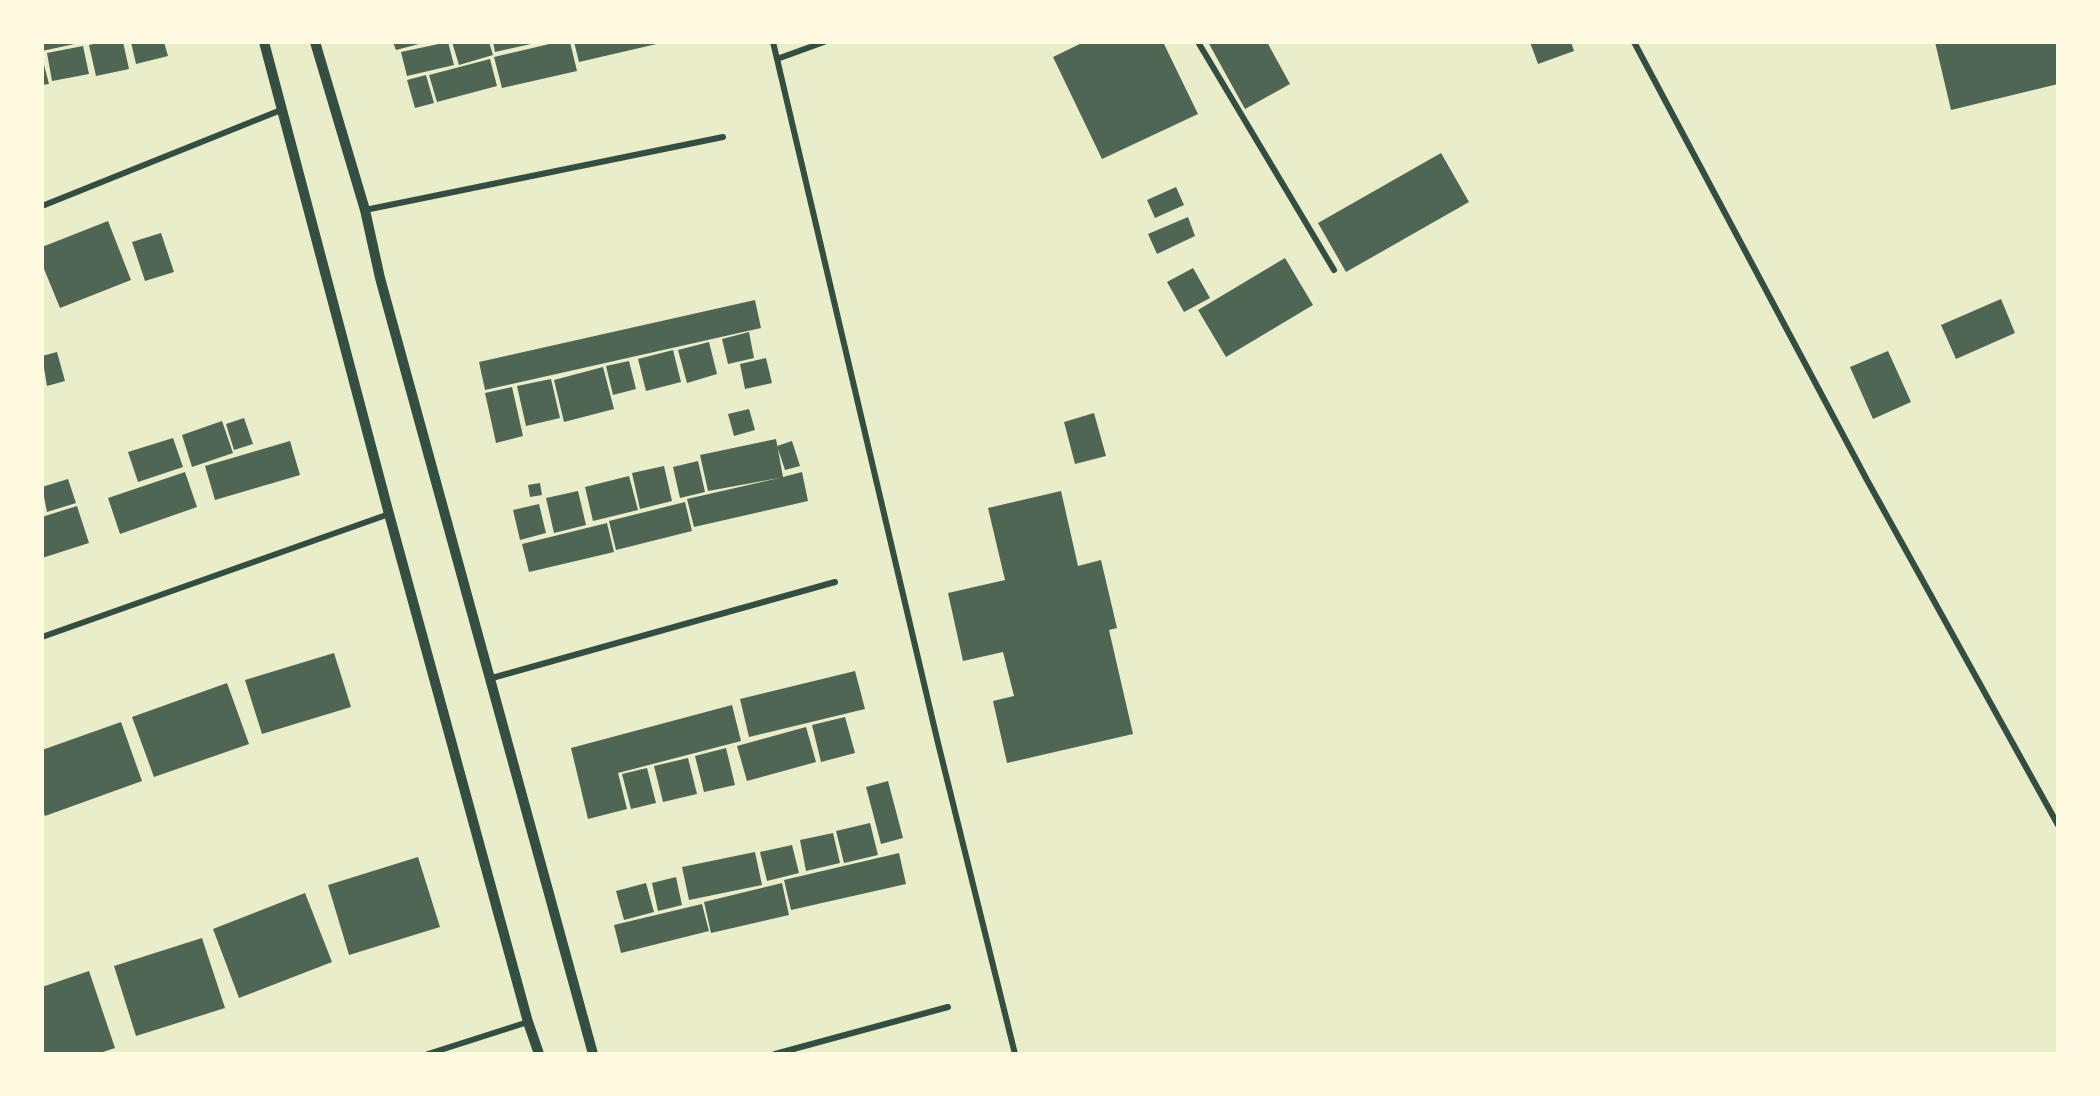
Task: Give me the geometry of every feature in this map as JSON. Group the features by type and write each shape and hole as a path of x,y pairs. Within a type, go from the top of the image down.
{"street":[{"path":"264,42 389,514 528,1022 539,1054"},
{"path":"315,42 364,210 380,278 492,678 593,1054"},
{"path":"773,42 938,743 1015,1054"},
{"path":"777,59 824,42"},
{"path":"1198,42 1334,270"},
{"path":"1634,42 1867,480 2058,825"},
{"path":"42,206 281,110"},
{"path":"364,210 723,137"},
{"path":"42,637 389,514"},
{"path":"492,678 836,582"},
{"path":"775,1054 948,1007"},
{"path":"428,1054 528,1022"}],"building":[{"path":"42,42 79,42 79,43 42,51"},
{"path":"102,42 123,42 129,69 96,76 89,45"},
{"path":"131,42 164,42 168,56 136,64"},
{"path":"393,42 423,42 423,43 396,50"},
{"path":"448,42 454,65 407,76 401,52"},
{"path":"452,42 489,42 493,55 459,65"},
{"path":"493,42 531,42 531,44 495,52"},
{"path":"558,42 570,42 577,71 502,88 494,57"},
{"path":"574,42 661,42 661,43 579,62"},
{"path":"1084,42 1163,42 1198,114 1102,159 1053,57"},
{"path":"1208,42 1267,42 1290,84 1245,109"},
{"path":"1530,42 1571,42 1574,51 1538,64"},
{"path":"1935,42 2058,42 2058,84 1951,110"},
{"path":"83,46 89,74 52,81 47,53"},
{"path":"42,57 49,84 42,85"},
{"path":"490,59 497,86 437,102 429,75"},
{"path":"426,75 434,103 415,108 407,80"},
{"path":"1441,153 1469,202 1346,272 1318,223"},
{"path":"1176,187 1184,205 1155,218 1147,200"},
{"path":"1188,217 1195,236 1157,254 1148,234"},
{"path":"108,221 131,280 60,308 42,264 42,247"},
{"path":"161,233 174,272 145,281 132,242"},
{"path":"1285,258 1313,305 1226,357 1198,310"},
{"path":"1193,268 1210,298 1184,312 1167,282"},
{"path":"2001,299 2015,333 1956,359 1941,325"},
{"path":"755,300 761,328 485,390 479,362"},
{"path":"749,332 754,358 728,364 722,339"},
{"path":"709,342 717,374 687,383 678,350"},
{"path":"673,350 681,382 646,391 638,359"},
{"path":"1888,351 1911,402 1873,419 1850,367"},
{"path":"57,352 65,381 47,386 42,356"},
{"path":"766,358 772,383 745,389 740,364"},
{"path":"629,361 636,389 613,395 606,366"},
{"path":"603,367 614,409 564,422 554,380"},
{"path":"551,379 560,418 526,426 517,386"},
{"path":"512,387 523,436 496,443 485,393"},
{"path":"749,409 755,430 734,436 728,414"},
{"path":"1094,413 1106,456 1075,464 1064,422"},
{"path":"244,418 253,444 234,450 226,424"},
{"path":"222,421 233,453 192,467 182,435"},
{"path":"173,438 183,467 138,482 128,452"},
{"path":"776,439 783,477 802,472 808,501 694,527 687,499 779,478 708,491 700,455"},
{"path":"290,441 300,475 215,500 205,466"},
{"path":"792,441 800,466 785,470 777,446"},
{"path":"698,461 705,492 680,498 673,467"},
{"path":"664,466 672,501 640,509 632,473"},
{"path":"185,472 197,507 120,534 108,498"},
{"path":"629,476 638,510 593,521 585,487"},
{"path":"68,479 76,503 47,512 42,487"},
{"path":"540,483 542,495 530,497 528,485"},
{"path":"578,491 586,525 554,533 546,498"},
{"path":"1061,491 1078,566 1101,560 1117,628 1109,630 1133,734 1007,763 993,701 1014,696 1003,652 963,661 948,593 1005,580 988,508"},
{"path":"685,502 692,531 616,550 609,521"},
{"path":"539,504 546,533 520,540 513,510"},
{"path":"77,506 89,543 42,558 42,517"},
{"path":"607,523 614,552 529,572 522,544"},
{"path":"334,653 351,707 262,734 245,680"},
{"path":"855,671 865,709 749,737 740,699"},
{"path":"227,683 249,744 154,777 132,717"},
{"path":"732,705 741,741 618,773 627,809 588,819 571,748"},
{"path":"845,717 855,753 821,762 812,725"},
{"path":"121,722 142,781 45,816 42,808 42,750"},
{"path":"806,727 816,762 747,781 737,746"},
{"path":"726,748 735,785 704,792 695,756"},
{"path":"688,758 697,794 663,802 654,766"},
{"path":"647,768 656,803 631,809 622,774"},
{"path":"888,781 903,838 881,844 866,787"},
{"path":"870,823 878,855 844,863 836,831"},
{"path":"833,833 840,863 806,871 800,840"},
{"path":"792,845 799,873 767,881 760,852"},
{"path":"755,852 762,885 689,900 682,867"},
{"path":"899,853 906,884 791,910 784,880"},
{"path":"418,857 440,927 349,955 328,885"},
{"path":"676,877 682,905 658,911 652,883"},
{"path":"646,883 654,912 624,920 616,891"},
{"path":"782,883 789,915 711,933 704,902"},
{"path":"305,893 332,962 239,998 213,929"},
{"path":"702,904 709,931 621,953 614,925"},
{"path":"202,938 225,1008 136,1036 114,966"},
{"path":"89,971 115,1048 97,1054 42,1054 42,987"}]}
